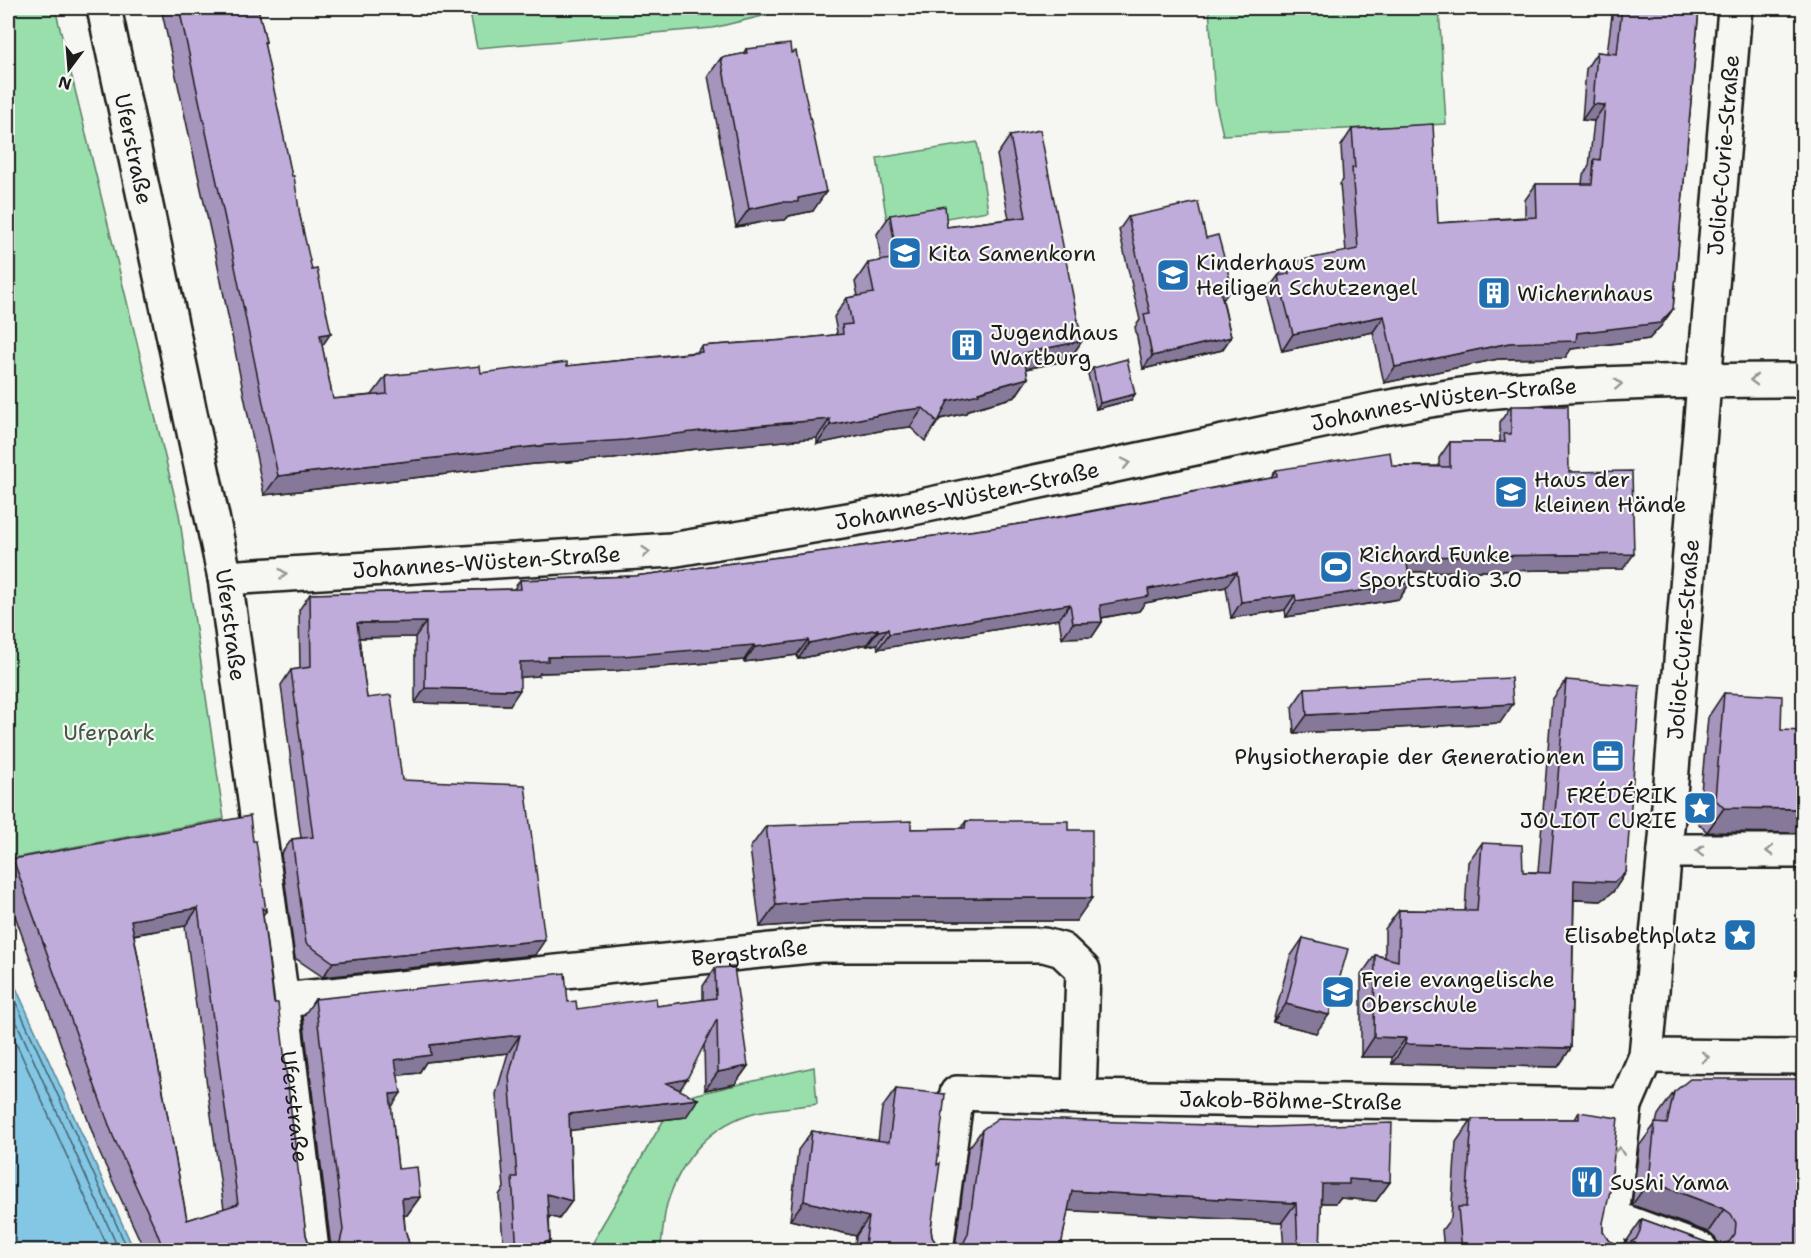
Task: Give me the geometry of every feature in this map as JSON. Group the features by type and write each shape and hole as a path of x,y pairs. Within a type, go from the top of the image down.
{"street":[{"name":"Uferstraße","path":"104,8 225,578 282,1000 312,1251"},
{"name":"Joliot-Curie-Straße","path":"1605,1251 1612,1216 1625,1105 1646,1056 1735,8"},
{"name":"Johannes-Wüsten-Straße","path":"225,578 671,550 889,513 1436,398 1497,391 1704,380 1803,380"},
{"path":"1665,851 1803,851"},
{"name":"Bergstraße","path":"282,1000 820,945 1044,945 1062,950 1083,970 1079,1097"},
{"path":"1646,1056 1803,1057"},
{"name":"Jakob-Böhme-Straße","path":"936,1251 957,1093 1079,1097 1625,1105"},
{"path":"1612,1216 1701,1251"}],"green space":[{"name":"Uferpark","path":"8,8 55,8 179,514 224,819 8,859"},
{"path":"469,8 795,8 713,28 477,48"},
{"path":"1209,8 1439,8 1446,124 1223,135 1215,100"},
{"path":"977,142 988,211 888,228 877,158"},
{"path":"814,1067 817,1104 757,1112 740,1118 725,1125 712,1135 689,1158 680,1172 667,1204 660,1250 594,1250 590,1246 676,1099"}],"water":[{"path":"8,970 134,1250 8,1250"}],"building":[{"path":"179,8 258,8 312,270 317,269 331,333 320,335 333,399 387,394 386,376 480,366 481,373 567,362 567,366 702,352 701,346 843,334 842,325 852,324 847,298 874,293 868,263 897,258 890,215 945,206 947,227 1026,217 1010,136 1040,130 1082,341 1023,353 1028,378 978,392 979,394 948,401 938,422 923,408 830,425 830,419 709,430 626,440 547,445 278,476"},
{"path":"1622,8 1699,8 1673,309 1660,323 1577,333 1576,341 1509,343 1395,367 1384,316 1293,334 1278,276 1289,274 1288,263 1358,249 1352,168 1355,168 1352,129 1433,124 1438,223 1537,217 1536,184 1592,184 1594,159 1600,160 1605,105 1593,104 1597,52 1617,54"},
{"path":"790,44 791,53 796,51 826,192 798,198 798,202 781,202 749,209 721,58 747,53 746,49"},
{"name":"Kinderhaus zum Heiligen Schutzengel","path":"1198,202 1206,238 1218,235 1232,287 1220,289 1231,337 1152,356 1144,314 1150,313 1128,217"},
{"path":"1127,359 1135,394 1100,403 1093,368"},
{"path":"1511,406 1568,406 1569,472 1632,471 1634,554 1406,557 1410,583 1296,601 1295,595 1241,602 1237,572 1148,589 1149,596 1100,605 1102,622 1073,623 1070,604 889,634 888,629 878,631 878,629 809,643 808,640 755,647 754,645 623,656 548,657 548,661 520,662 520,690 425,688 426,622 357,623 367,698 391,695 402,780 525,785 545,940 333,962 306,943 292,839 313,837 291,670 311,667 310,594 521,589 520,580 635,576 1026,523 1277,476 1276,470 1390,452 1392,466 1450,467 1450,442 1505,442 1504,434 1511,434"},
{"path":"1511,678 1513,704 1307,715 1305,688"},
{"path":"1566,680 1640,686 1626,872 1614,882 1574,880 1571,1048 1405,1044 1406,1038 1374,1037 1375,955 1398,961 1399,910 1477,911 1482,843 1522,845 1523,872 1550,873"},
{"path":"1724,693 1782,696 1781,730 1803,731 1803,809 1724,808 1715,799"},
{"path":"250,816 266,911 262,908 274,1003 278,1003 306,1235 313,1247 302,1251 164,1251 113,1136 13,859","holes":["198,908 238,1204 187,1220 131,920"]},
{"path":"911,821 911,829 965,828 966,821 1068,821 1068,830 1092,830 1092,898 858,898 776,905 766,826"},
{"path":"1303,938 1348,949 1329,1015 1286,1004"},
{"path":"734,967 748,1066 718,1072 717,1019 687,1079 666,1083 698,1099 569,1114 572,1201 547,1194 550,1241 545,1242 546,1251 517,1251 512,1177 517,1177 509,1076 520,1035 430,1045 431,1055 395,1060 401,1093 390,1094 398,1169 417,1167 420,1197 402,1198 405,1229 411,1251 343,1251 340,1242 343,1230 315,999 565,973 568,1002 576,1001 577,1009 656,998 657,1006 716,998 715,968"},
{"path":"1690,1079 1803,1079 1803,1128 1798,1127 1803,1130 1803,1251 1462,1251 1458,1207 1466,1207 1472,1119 1579,1119 1579,1112 1618,1118 1610,1191 1603,1223 1603,1232 1608,1240 1617,1245 1628,1244 1636,1239 1642,1219 1711,1244 1720,1245 1729,1242 1735,1234 1736,1223 1731,1214 1724,1209 1649,1181 1655,1123 1667,1124 1674,1092"},
{"path":"896,1089 945,1094 937,1165 940,1163 931,1229 932,1237 937,1245 947,1250 957,1248 968,1234 982,1130 998,1118 1268,1127 1392,1123 1390,1182 1349,1179 1349,1184 1322,1184 1320,1251 1298,1251 1296,1203 1072,1191 1060,1251 864,1251 869,1217 804,1201 812,1131 889,1142"}],"place":[{"name":"Kita Samenkorn","path":"905,253"},
{"name":"Kinderhaus zum Heiligen Schutzengel","path":"1173,275"},
{"name":"Wichernhaus","path":"1494,293"},
{"name":"Jugendhaus Wartburg","path":"967,345"},
{"name":"Haus der kleinen Hände","path":"1511,492"},
{"name":"Richard Funke Sportstudio 3.0","path":"1336,567"},
{"name":"Physiotherapie der Generationen","path":"1608,756"},
{"name":"FRÉDÉRIK JOLIOT CURIE","path":"1700,808"},
{"name":"Elisabethplatz","path":"1740,935"},
{"name":"Freie evangelische Oberschule","path":"1338,992"},
{"name":"Sushi Yama","path":"1587,1182"}]}
